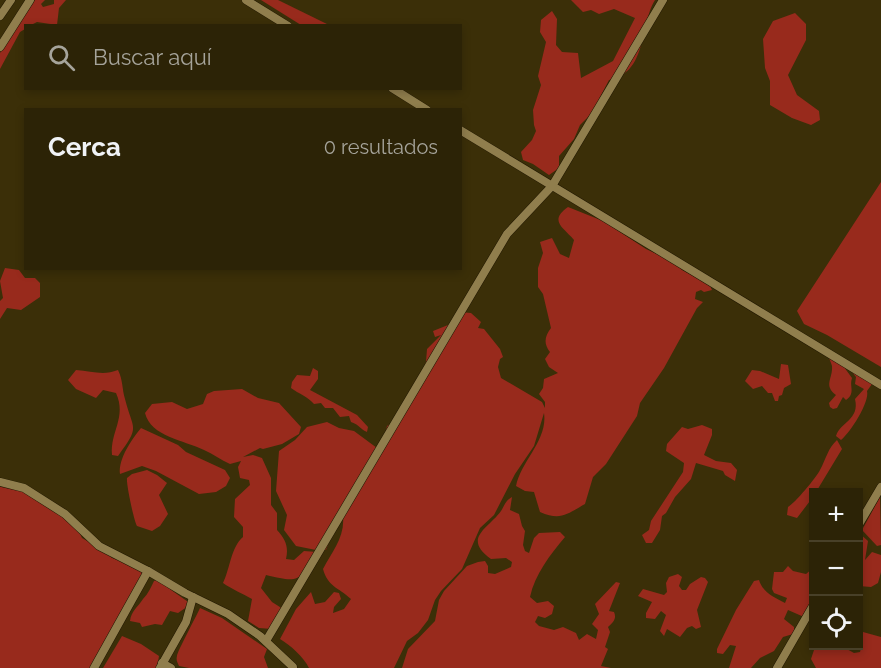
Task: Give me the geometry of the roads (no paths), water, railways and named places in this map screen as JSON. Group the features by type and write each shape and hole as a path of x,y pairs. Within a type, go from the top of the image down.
{"street":[{"path":"0,16 11,0"},
{"path":"0,47 30,0"},
{"path":"246,0 285,24"},
{"path":"266,641 507,234 552,186 663,0"},
{"path":"395,90 424,108"},
{"path":"462,131 881,386"},
{"path":"0,482 24,488 65,514 99,546 228,614 266,641 294,668"},
{"path":"863,518 881,487"},
{"path":"94,668 148,571"},
{"path":"171,668 161,666 186,622 193,597"},
{"path":"777,668 809,611"}]}
